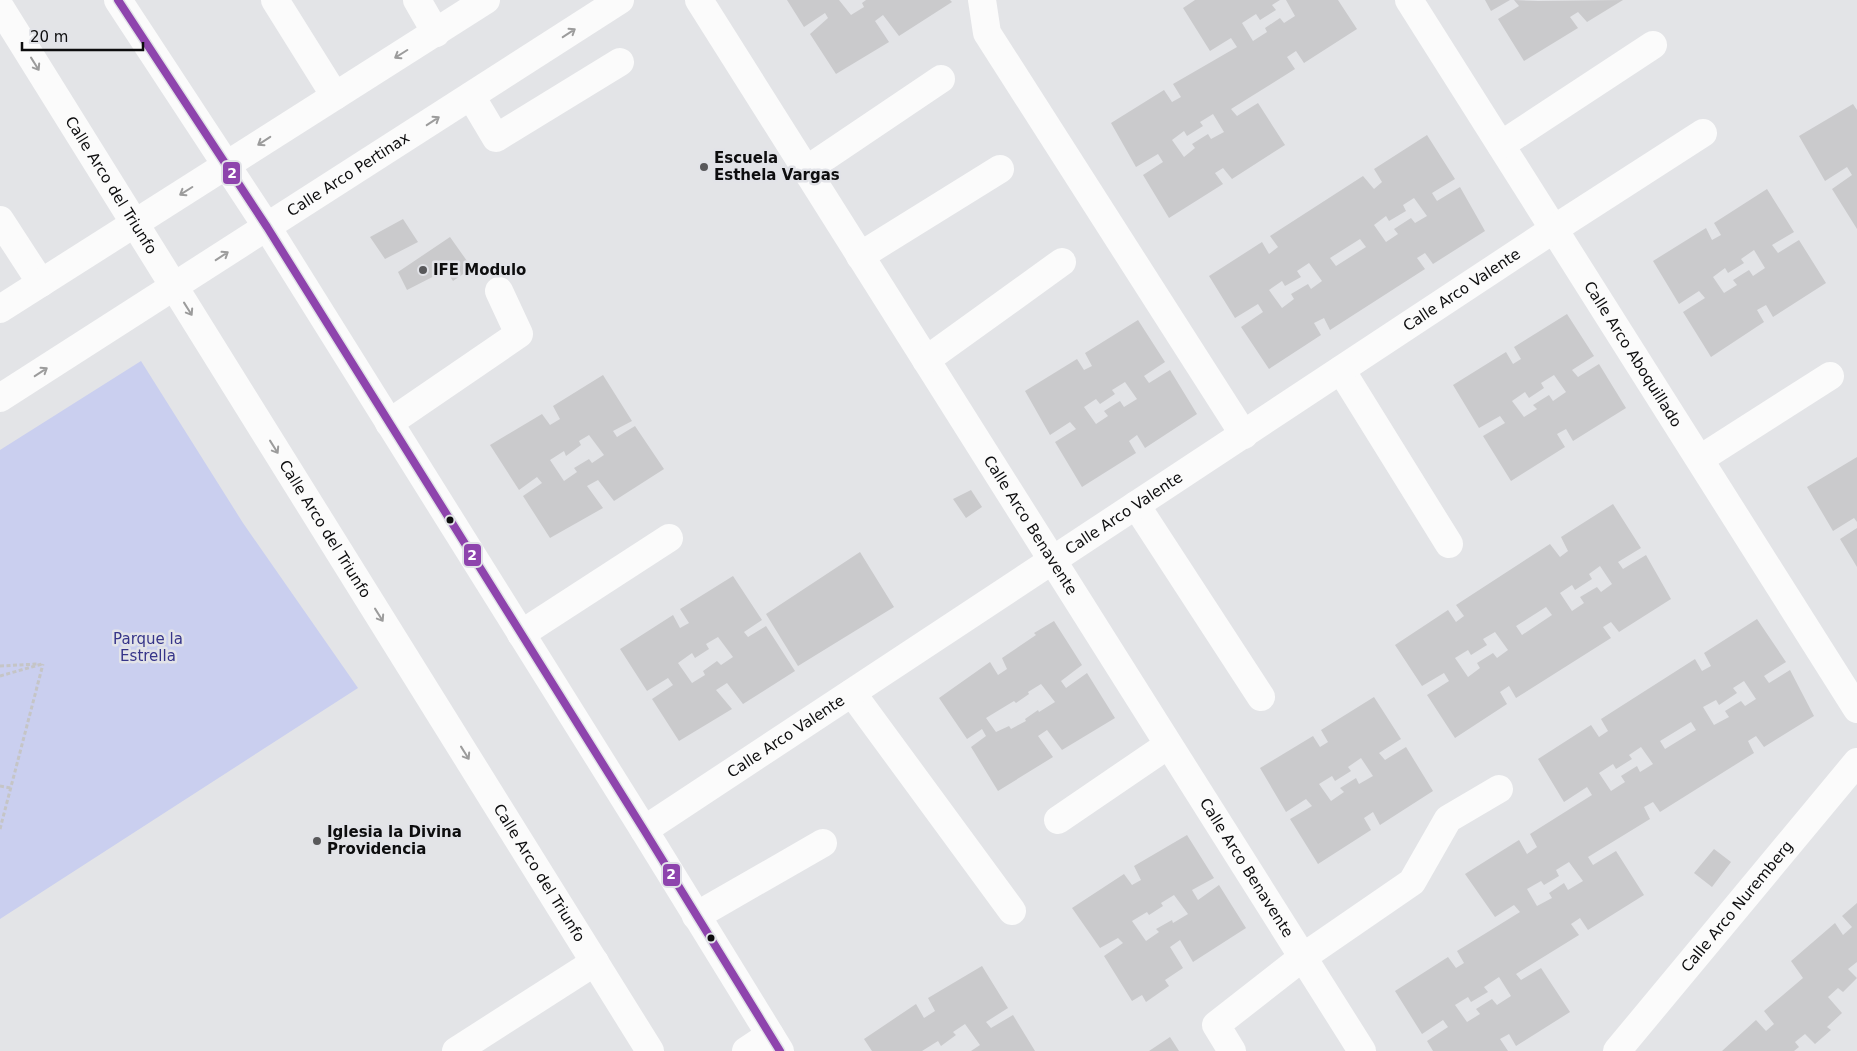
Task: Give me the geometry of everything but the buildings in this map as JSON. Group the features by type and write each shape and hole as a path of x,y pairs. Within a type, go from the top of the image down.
{"street":[{"path":"118,0 228,165 775,1043 746,1051"},
{"path":"274,0 335,96"},
{"path":"417,0 436,33"},
{"path":"0,308 486,0"},
{"name":"Calle Arco Pertinax","path":"0,398 620,0"},
{"name":"Calle Arco Benavente","path":"699,0 1051,561 1303,957 1356,1049"},
{"path":"982,0 988,33 1244,435"},
{"name":"Calle Arco Aboquillado","path":"1409,0 1857,708"},
{"name":"Calle Arco del Triunfo","path":"0,7 650,1051"},
{"path":"1501,145 1653,45"},
{"path":"471,96 496,138 620,62"},
{"path":"806,170 941,79"},
{"name":"Calle Arco Valente","path":"644,830 1554,229 1703,133"},
{"path":"860,256 1000,169"},
{"path":"0,220 41,283"},
{"path":"926,360 1062,262"},
{"path":"389,423 519,334 499,291"},
{"path":"1341,370 1449,544"},
{"path":"1700,459 1830,376"},
{"path":"1136,506 1262,697"},
{"path":"521,634 669,538"},
{"path":"852,693 1012,911"},
{"path":"1058,820 1168,745"},
{"name":"Calle Arco Nuremberg","path":"1617,1051 1857,762"},
{"path":"1232,1051 1216,1025 1303,957 1412,882 1448,818 1499,789"},
{"path":"696,916 823,843"},
{"path":"456,1051 595,962"}],"path":[{"path":"0,666 42,664"},
{"path":"0,676 42,664"},
{"path":"0,829 42,664"},
{"path":"0,786 11,788"}],"green space":[{"name":"Parque la Estrella","path":"141,361 243,523 358,688 0,919 0,450"}],"transit line":[{"name":"2","path":"118,0 267,227 780,1051"}],"place":[{"name":"Escuela Esthela Vargas","path":"704,167"},
{"name":"IFE Modulo","path":"423,270"},
{"name":"Iglesia la Divina Providencia","path":"317,841"}]}
